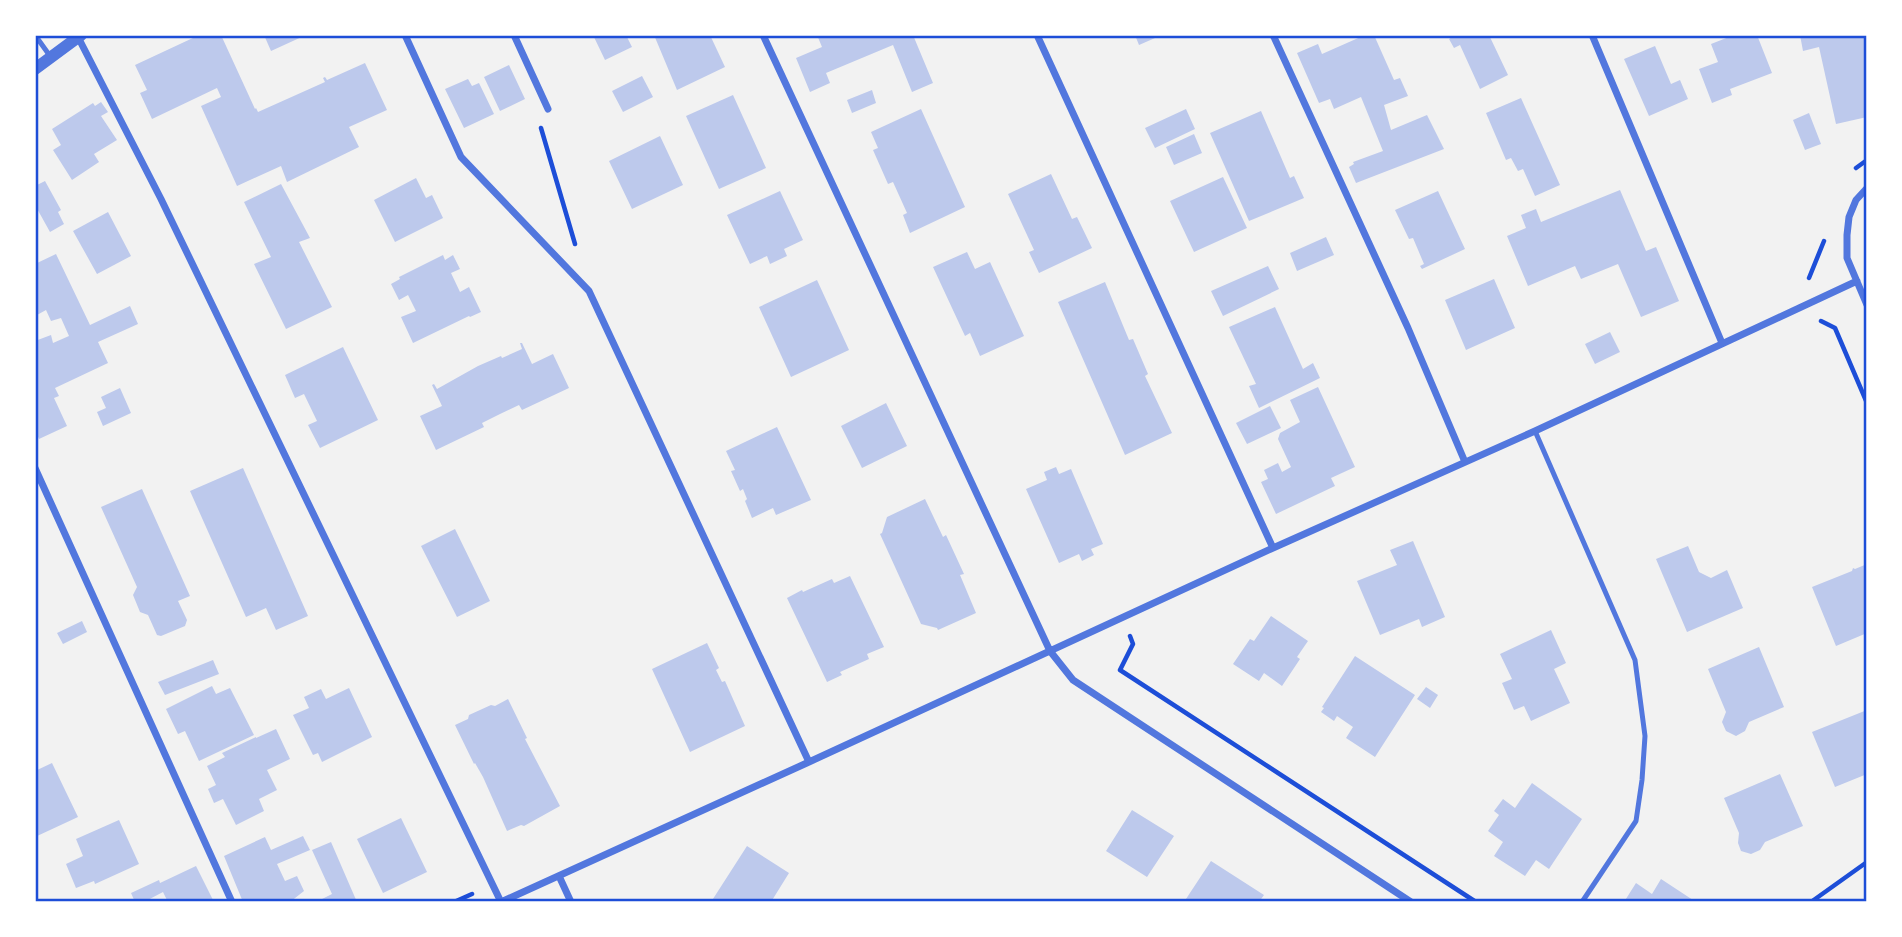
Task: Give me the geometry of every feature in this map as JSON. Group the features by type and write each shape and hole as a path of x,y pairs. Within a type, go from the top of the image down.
{"street":[{"path":"405,35 461,157 589,291 809,762"},
{"path":"514,35 548,109"},
{"path":"763,35 1050,651 1073,680 1411,902"},
{"path":"1037,35 1273,548"},
{"path":"1273,35 1408,328 1465,462"},
{"path":"1591,35 1723,343"},
{"path":"35,69 79,36 167,211 501,902 1273,548 1535,431 1857,281"},
{"path":"1867,188 1856,200 1849,217 1847,235 1847,258 1867,305"},
{"path":"35,468 232,902"},
{"path":"559,876 571,902"}],"lane":[{"path":"35,36 51,57"},
{"path":"1535,431 1634,660 1645,736 1636,821 1582,902"}],"path":[{"path":"548,109 540,126 589,291"},
{"path":"1122,619 1133,644 1120,670 1476,902"},
{"path":"1811,902 1867,862"}],"building":[{"path":"194,35 221,35 258,112 325,82 325,77 327,80 365,63 387,110 349,127 359,147 287,182 281,166 237,186 201,106 221,97 217,88 152,119 140,93 147,90 135,65 195,37"},
{"path":"264,35 306,35 271,51"},
{"path":"593,35 626,35 632,47 605,60"},
{"path":"654,35 710,35 725,67 677,90"},
{"path":"817,35 913,35 933,83 912,92 893,45 826,73 830,83 810,92 796,58 822,47"},
{"path":"1135,35 1162,35 1139,45"},
{"path":"1365,35 1374,35 1394,80 1400,78 1408,96 1384,105 1391,130 1427,115 1444,149 1356,183 1349,167 1353,162 1383,151 1361,97 1334,109 1330,99 1319,103 1297,53 1318,44 1322,54"},
{"path":"1455,35 1489,35 1508,75 1480,89 1460,45 1454,48 1449,39"},
{"path":"1734,35 1757,35 1772,73 1730,89 1732,95 1712,103 1699,69 1718,62 1711,44"},
{"path":"1800,35 1843,35 1843,38 1867,35 1867,117 1836,124 1819,47 1803,51"},
{"path":"1655,46 1671,84 1680,80 1688,99 1649,116 1624,59"},
{"path":"509,65 525,99 500,111 484,77"},
{"path":"642,76 653,97 623,112 612,91"},
{"path":"468,79 472,86 479,83 494,114 464,128 445,89"},
{"path":"872,90 876,103 852,113 847,100"},
{"path":"733,95 766,168 719,189 686,116"},
{"path":"1521,98 1560,185 1535,196 1523,169 1518,171 1511,158 1506,160 1486,113"},
{"path":"101,102 108,112 101,116 117,140 94,154 99,162 72,180 53,150 61,145 52,129 93,103 95,106"},
{"path":"921,109 965,207 910,233 903,215 907,213 893,182 888,184 873,150 878,148 871,132"},
{"path":"1186,109 1195,129 1155,148 1145,128"},
{"path":"1261,111 1290,178 1294,176 1304,198 1249,221 1210,133"},
{"path":"1809,113 1821,144 1805,150 1793,120"},
{"path":"1194,134 1202,153 1174,165 1166,147"},
{"path":"660,136 683,185 632,209 609,161"},
{"path":"1051,174 1072,219 1077,217 1092,248 1039,273 1029,252 1034,250 1008,194"},
{"path":"1223,177 1247,228 1194,252 1170,201"},
{"path":"416,178 426,198 432,195 443,218 395,242 374,200"},
{"path":"45,181 61,210 58,212 64,224 50,232 35,205 35,186"},
{"path":"281,184 310,238 299,242 332,307 286,329 254,264 271,257 244,202"},
{"path":"1620,190 1646,251 1656,247 1679,301 1641,317 1618,264 1581,279 1575,266 1528,286 1507,236 1526,228 1521,215 1536,209 1541,222"},
{"path":"780,191 803,240 784,249 787,256 770,264 767,256 750,264 727,215"},
{"path":"1438,191 1465,249 1422,269 1420,266 1424,264 1413,238 1409,239 1395,210"},
{"path":"108,212 131,256 97,274 73,231"},
{"path":"1326,237 1334,255 1297,271 1290,253"},
{"path":"967,252 975,269 990,262 1024,336 980,356 970,333 965,336 933,267"},
{"path":"56,254 90,325 130,306 138,324 98,342 108,363 55,388 59,396 54,398 67,426 39,439 35,430 35,341 51,335 53,343 69,336 61,318 51,321 46,310 37,315 35,312 35,264"},
{"path":"443,255 445,260 453,255 460,269 451,273 460,292 469,287 481,312 413,343 401,317 416,311 408,295 399,300 391,284 400,279 399,277"},
{"path":"1268,266 1279,289 1223,316 1211,291"},
{"path":"1494,279 1515,328 1466,350 1445,300"},
{"path":"817,280 849,350 791,377 759,307"},
{"path":"1105,282 1129,340 1133,339 1148,374 1145,376 1172,433 1125,455 1058,302"},
{"path":"1275,307 1303,369 1313,363 1320,378 1259,408 1249,386 1256,384 1229,327"},
{"path":"1610,332 1620,352 1595,364 1585,344"},
{"path":"520,343 532,364 553,354 569,388 522,410 519,405 482,423 484,427 436,450 420,416 442,406 432,385 437,389 478,366 522,349"},
{"path":"343,347 378,420 320,448 308,425 317,421 304,394 295,398 285,375"},
{"path":"1318,387 1355,467 1331,478 1335,486 1276,514 1261,482 1268,479 1264,470 1278,463 1282,472 1291,467 1278,439 1280,433 1300,422 1290,400"},
{"path":"120,388 131,413 103,426 97,412 106,408 101,397"},
{"path":"886,403 907,446 862,468 841,426"},
{"path":"1270,406 1281,428 1247,444 1236,423"},
{"path":"777,427 811,500 776,515 773,508 752,518 743,489 740,491 731,471 735,470 726,451"},
{"path":"1056,467 1059,474 1071,469 1103,544 1091,549 1094,555 1082,561 1079,554 1059,563 1026,489 1047,480 1044,472"},
{"path":"243,468 308,616 276,630 266,608 246,617 190,491"},
{"path":"142,489 190,596 178,601 187,620 185,626 161,636 157,635 148,615 140,612 133,595 137,587 101,507"},
{"path":"925,499 964,574 960,575 976,613 938,630 921,624 880,534 887,517"},
{"path":"455,529 490,601 457,617 421,546"},
{"path":"1413,541 1445,617 1422,627 1419,619 1380,635 1357,581 1397,565 1390,550"},
{"path":"1688,546 1699,572 1711,578 1727,570 1743,608 1687,632 1656,559"},
{"path":"1867,564 1867,633 1836,646 1812,587"},
{"path":"850,576 884,647 867,654 869,659 840,672 842,675 827,682 787,598 832,579 834,583"},
{"path":"1271,616 1308,641 1282,686 1264,673 1259,681 1233,664 1250,639 1254,641"},
{"path":"82,621 87,632 63,644 57,633"},
{"path":"1551,630 1566,663 1554,669 1570,703 1531,721 1524,706 1514,710 1502,683 1512,679 1500,654"},
{"path":"707,643 719,668 716,670 722,682 725,681 745,726 690,752 652,669"},
{"path":"1759,647 1784,707 1749,722 1745,731 1736,736 1726,731 1722,722 1726,712 1708,669"},
{"path":"1355,656 1415,695 1375,757 1346,738 1353,727 1337,716 1334,721 1321,712"},
{"path":"213,660 219,674 165,695 158,682"},
{"path":"212,686 216,694 230,688 254,735 199,761 185,731 178,734 166,709"},
{"path":"1426,687 1438,695 1430,708 1417,699"},
{"path":"349,688 372,737 322,762 318,753 313,755 293,715 309,708 304,697 321,689 326,699"},
{"path":"508,699 527,738 525,739 560,806 524,826 507,831 483,777 455,725 468,719 469,715"},
{"path":"1867,710 1867,774 1835,787 1812,732"},
{"path":"276,729 290,759 267,770 277,790 259,799 264,811 236,825 223,799 214,803 208,789 216,785 207,766 225,757 222,753"},
{"path":"52,763 78,817 35,837 35,771"},
{"path":"1780,774 1803,826 1765,842 1760,850 1751,854 1741,851 1739,833 1724,798"},
{"path":"1532,783 1582,819 1549,869 1536,860 1525,876 1494,856 1503,842 1488,831 1499,815 1494,811 1503,799 1515,808"},
{"path":"1132,810 1174,836 1147,877 1106,851"},
{"path":"401,818 427,872 383,893 357,839"},
{"path":"119,820 139,864 95,884 94,881 76,888 66,864 83,856 76,839"},
{"path":"303,836 310,850 277,864 285,881 297,876 304,891 290,902 256,902 254,899 243,902 224,856 265,837 271,850"},
{"path":"331,842 357,902 323,902 322,899 332,894 312,850"},
{"path":"747,846 789,873 771,902 711,902"},
{"path":"1211,861 1264,895 1259,902 1184,902"},
{"path":"196,866 214,902 168,902 163,892 144,902 135,902 131,893"},
{"path":"1661,879 1696,902 1624,902 1636,883 1652,894"}]}
